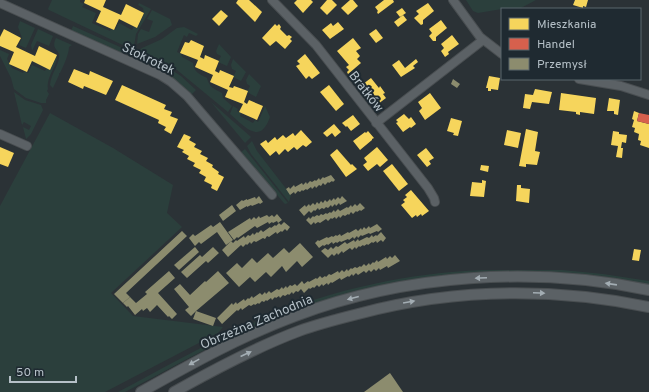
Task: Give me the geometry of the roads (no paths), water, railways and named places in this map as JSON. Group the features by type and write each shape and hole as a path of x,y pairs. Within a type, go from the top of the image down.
{"street":[{"name":"Bratków","path":"272,0 316,45 428,188 435,202"},
{"path":"452,0 483,40 501,53"},
{"name":"Stokrotek","path":"0,3 160,74 171,82 201,112 272,195"},
{"path":"376,123 483,40"},
{"path":"585,80 621,86 649,95"},
{"path":"0,134 27,146"},
{"name":"Obrzeżna Zachodnia","path":"141,392 212,352 295,316 327,305 397,288 470,278 534,277 600,282 649,290"},
{"name":"Obrzeżna Zachodnia","path":"174,392 245,354 299,331 331,321 398,304 470,294 534,293 597,298 649,307"}]}
